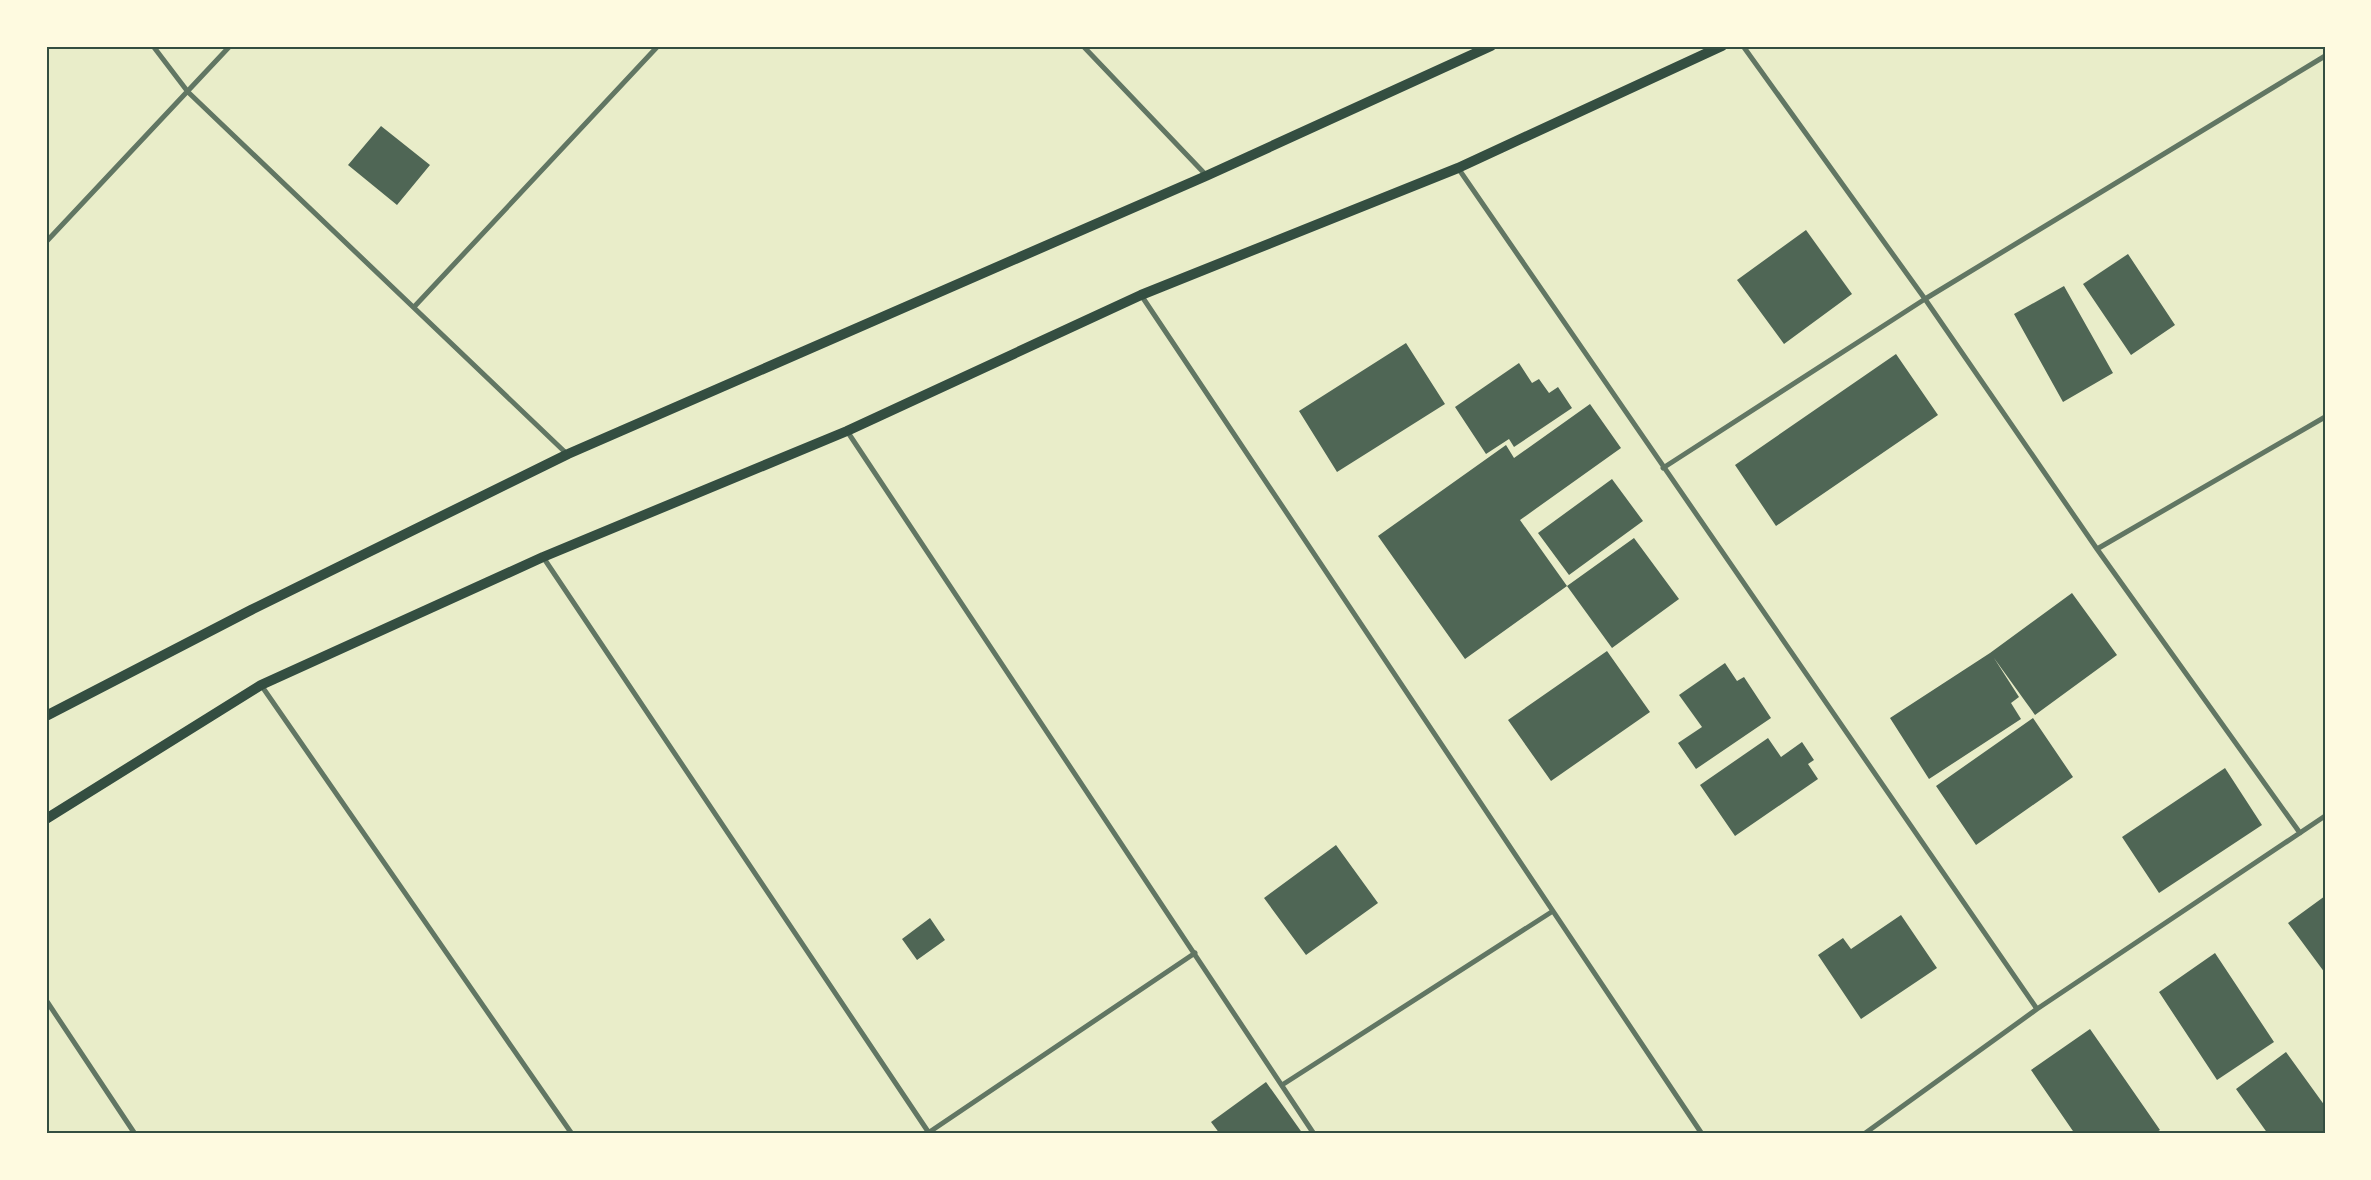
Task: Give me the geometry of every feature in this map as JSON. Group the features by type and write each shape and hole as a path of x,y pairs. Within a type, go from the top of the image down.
{"main road":[{"path":"46,716 251,610 568,454 1206,176 1491,46"},
{"path":"46,818 261,686 543,557 847,431 1141,295 1458,168 1722,46"}],"street":[{"path":"153,46 188,92 568,454"},
{"path":"46,242 230,46"},
{"path":"414,308 658,46"},
{"path":"1082,46 1206,176"},
{"path":"1742,46 1925,299 2097,549 2300,833"},
{"path":"1663,468 1925,299 2325,56"},
{"path":"1458,168 2037,1009"},
{"path":"1141,295 1702,1134"},
{"path":"2097,549 2325,418"},
{"path":"847,431 1314,1134"},
{"path":"543,557 928,1133 1195,953"},
{"path":"261,686 572,1134"},
{"path":"1864,1134 2037,1009 2325,816"},
{"path":"1282,1085 1553,911"},
{"path":"46,1000 135,1134"}],"building":[{"path":"381,126 430,165 397,205 348,165"},
{"path":"1806,230 1852,294 1784,344 1737,280"},
{"path":"2128,254 2175,325 2131,355 2083,284"},
{"path":"2064,286 2113,373 2063,402 2014,314"},
{"path":"1406,343 1445,404 1337,472 1299,411"},
{"path":"1896,354 1938,415 1776,526 1735,465"},
{"path":"1519,363 1532,383 1539,379 1549,393 1558,387 1572,408 1514,447 1509,439 1486,454 1455,407"},
{"path":"1590,404 1621,448 1520,520 1567,586 1465,659 1378,536 1506,445 1514,458"},
{"path":"1612,479 1643,521 1569,575 1538,533"},
{"path":"1634,538 1679,599 1612,648 1567,586"},
{"path":"2072,593 2117,655 2035,715 1994,658 2019,697 2011,703 2021,719 1929,779 1890,718 1990,653"},
{"path":"1607,651 1650,712 1551,781 1508,720"},
{"path":"1725,663 1737,681 1744,677 1771,718 1696,769 1678,743 1702,727 1679,695"},
{"path":"2033,718 2073,777 1976,845 1936,786"},
{"path":"1768,738 1781,757 1802,742 1814,760 1808,764 1818,779 1735,836 1700,785"},
{"path":"2225,768 2262,825 2159,893 2122,837"},
{"path":"1336,845 1378,903 1306,955 1264,898"},
{"path":"2325,896 2325,973 2288,923"},
{"path":"1901,915 1937,968 1861,1019 1818,955 1843,938 1851,949"},
{"path":"930,918 945,940 917,960 902,939"},
{"path":"2215,953 2274,1042 2217,1080 2159,992"},
{"path":"2090,1029 2160,1130 2154,1134 2075,1134 2031,1070"},
{"path":"2286,1052 2325,1106 2325,1134 2268,1134 2236,1089"},
{"path":"1266,1082 1303,1134 1220,1134 1211,1122"}]}
